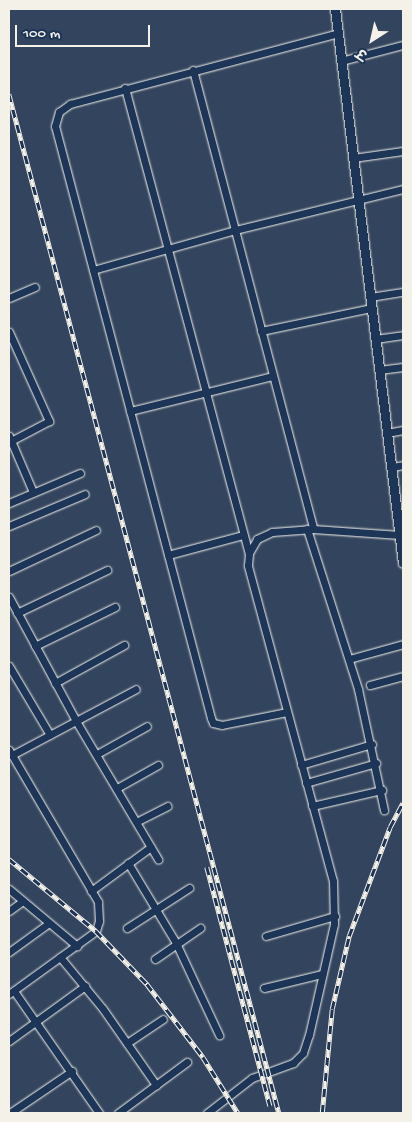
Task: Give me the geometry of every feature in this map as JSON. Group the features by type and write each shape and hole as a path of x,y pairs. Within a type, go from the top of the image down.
{"street":[{"path":"335,9 379,370 392,467 399,499 403,562"},
{"path":"287,712 222,725 214,723 92,270 56,118 62,107 125,88 338,33"},
{"path":"341,61 403,46"},
{"path":"193,70 273,376 310,529 350,660 372,744 382,790 384,810"},
{"path":"125,88 204,392 249,553 248,565 333,882 335,916 330,949 322,974 310,1035 303,1053 293,1063 252,1078 207,1113"},
{"path":"353,158 403,151"},
{"path":"92,270 235,230 359,198 403,189"},
{"path":"9,298 34,287"},
{"path":"370,297 403,292"},
{"path":"261,331 371,308"},
{"path":"9,332 48,421 10,440 33,492"},
{"path":"375,339 403,334"},
{"path":"379,370 403,368"},
{"path":"130,411 273,376"},
{"path":"388,433 403,430"},
{"path":"392,467 403,465"},
{"path":"9,503 80,473"},
{"path":"9,526 85,494"},
{"path":"249,553 264,534 310,529 400,535"},
{"path":"9,571 96,530"},
{"path":"168,555 244,535"},
{"path":"17,613 107,570"},
{"path":"9,597 76,721 138,821 158,859"},
{"path":"35,646 115,607"},
{"path":"350,660 403,644"},
{"path":"55,683 124,645"},
{"path":"9,666 50,735"},
{"path":"370,686 403,676"},
{"path":"100,1113 36,1021 11,992 96,931 99,921 98,902 10,753 50,735 136,689"},
{"path":"97,754 147,726"},
{"path":"301,765 372,744"},
{"path":"306,783 376,762"},
{"path":"116,788 158,765"},
{"path":"312,806 382,790"},
{"path":"138,821 167,806"},
{"path":"91,891 151,847"},
{"path":"128,863 176,943 219,1035"},
{"path":"127,928 189,888"},
{"path":"9,889 77,946"},
{"path":"9,911 23,901"},
{"path":"266,936 335,916"},
{"path":"9,952 49,923"},
{"path":"156,959 176,943 200,928"},
{"path":"60,958 85,986 156,1085"},
{"path":"264,988 322,974"},
{"path":"9,1040 85,986"},
{"path":"127,1043 162,1019"},
{"path":"118,1113 187,1062"},
{"path":"10,1113 72,1071"}],"railway":[{"path":"9,94 279,1113"},
{"path":"322,1113 332,1009 349,936 390,827 403,803"},
{"path":"9,859 96,931 147,984 203,1057 238,1113"},
{"path":"207,867 270,1106"}]}
